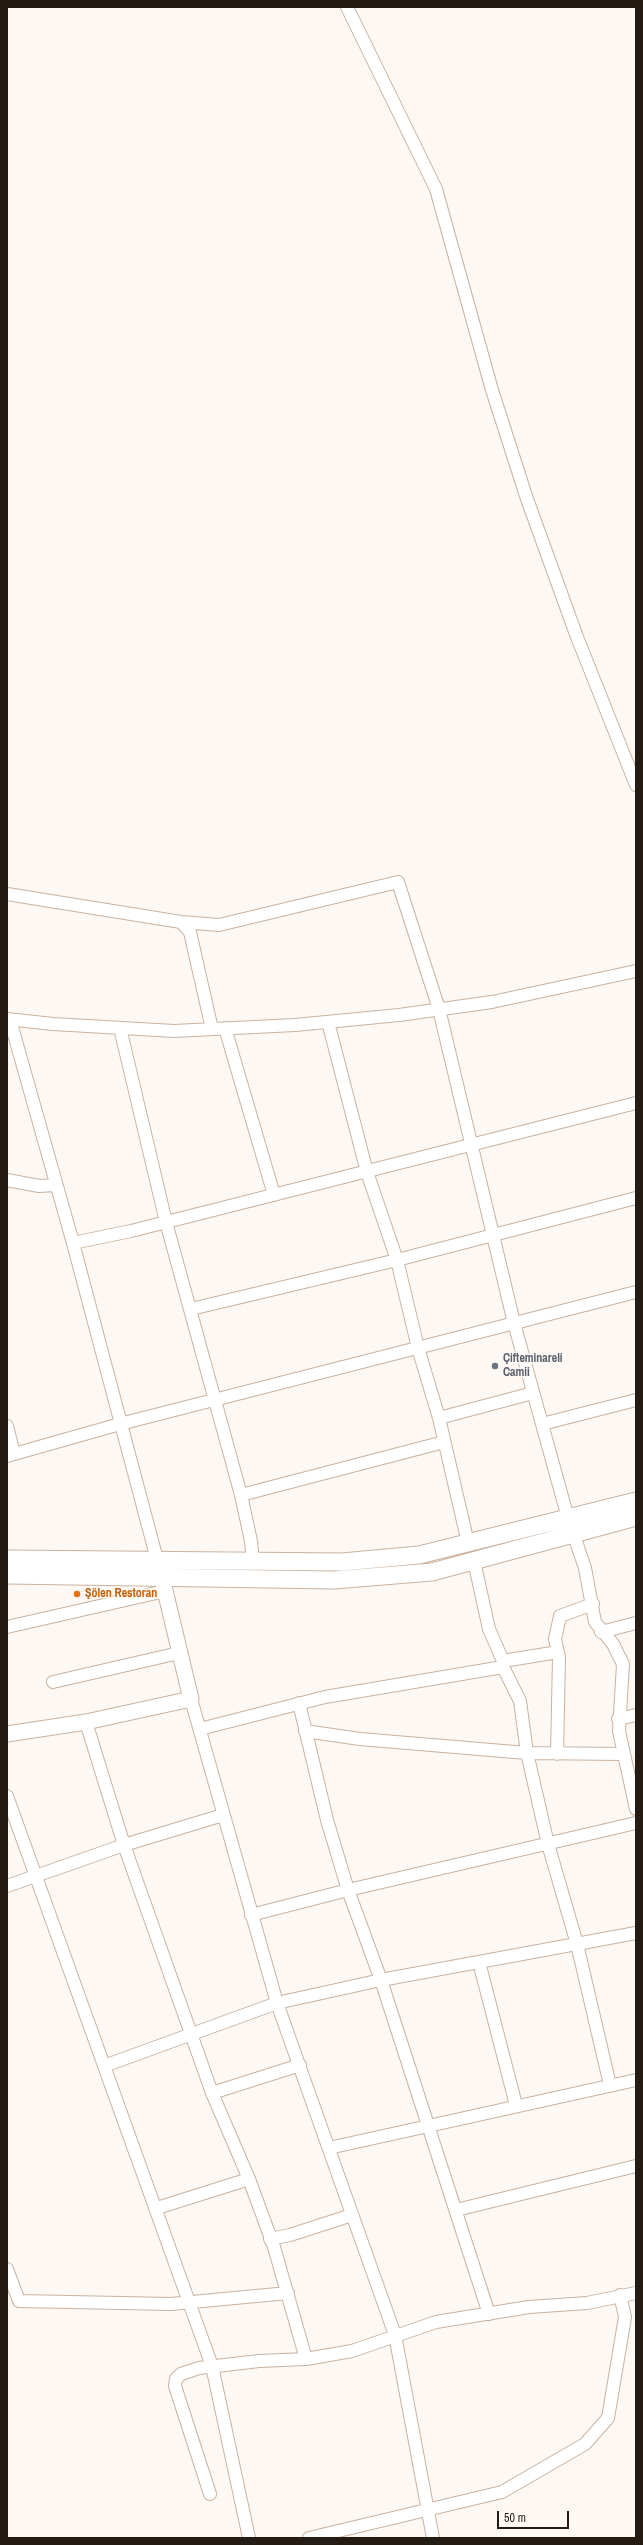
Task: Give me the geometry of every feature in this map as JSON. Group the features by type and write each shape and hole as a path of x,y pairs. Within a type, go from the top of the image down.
{"main road":[{"path":"7,1575 164,1584 334,1580 432,1572 474,1561 636,1501"},
{"path":"7,1559 342,1562 419,1555 468,1543 636,1517"}],"street":[{"path":"348,7 436,189 492,390 526,499 576,637 636,785"},
{"path":"7,894 181,922 219,925 398,882 439,1009 470,1146 494,1235 514,1323 594,1604 595,1622 601,1632 613,1644 623,1664 618,1719 622,1754 636,1809"},
{"path":"181,922 190,932 212,1029"},
{"path":"433,2538 395,2335 277,2003 191,1699 164,1584 120,1424 73,1243 8,1020 174,1031 328,1022 492,1002 636,971"},
{"path":"328,1022 367,1172 397,1260 418,1348 438,1418 468,1543"},
{"path":"120,1028 166,1222 216,1399 241,1495 251,1541 253,1562"},
{"path":"224,1028 274,1195"},
{"path":"73,1243 166,1222 636,1104"},
{"path":"7,1180 39,1186 55,1185"},
{"path":"191,1309 397,1260 636,1198"},
{"path":"7,1426 11,1455 120,1424 636,1292"},
{"path":"438,1418 533,1394"},
{"path":"542,1424 636,1400"},
{"path":"241,1495 444,1442"},
{"path":"474,1561 489,1629 520,1701 526,1753 548,1844 578,1944 610,2085"},
{"path":"7,1627 164,1584"},
{"path":"557,1754 558,1652 555,1639 560,1616 594,1604"},
{"path":"601,1632 636,1623"},
{"path":"53,1682 179,1652"},
{"path":"200,1728 325,1697 503,1664 558,1652"},
{"path":"7,1734 86,1722 191,1699"},
{"path":"299,1703 327,1820 348,1890 381,1980 489,2314"},
{"path":"618,1719 636,1715"},
{"path":"86,1722 124,1845 212,2093 249,2179 270,2239 288,2293 306,2359"},
{"path":"306,1731 360,1740 526,1753 622,1754"},
{"path":"7,1796 35,1877 191,2302 212,2366 249,2538"},
{"path":"7,1886 124,1845 223,1815"},
{"path":"252,1915 348,1890 636,1823"},
{"path":"104,2066 277,2003 381,1980 636,1933"},
{"path":"479,1962 516,2105"},
{"path":"212,2093 300,2065"},
{"path":"328,2148 516,2105 636,2080"},
{"path":"456,2210 636,2166"},
{"path":"156,2208 249,2179"},
{"path":"270,2239 290,2236 352,2215"},
{"path":"7,2269 13,2301 171,2304 288,2293"},
{"path":"210,2494 175,2386 176,2379 181,2374 212,2366 306,2359 352,2351 436,2322 529,2307 587,2303 620,2295 636,2293"},
{"path":"309,2538 428,2511 502,2492 585,2444 608,2418 625,2317 620,2295"}],"place":[{"name":"Çifteminareli Camii","path":"495,1366"},
{"name":"Şölen Restoran","path":"77,1594"}]}
